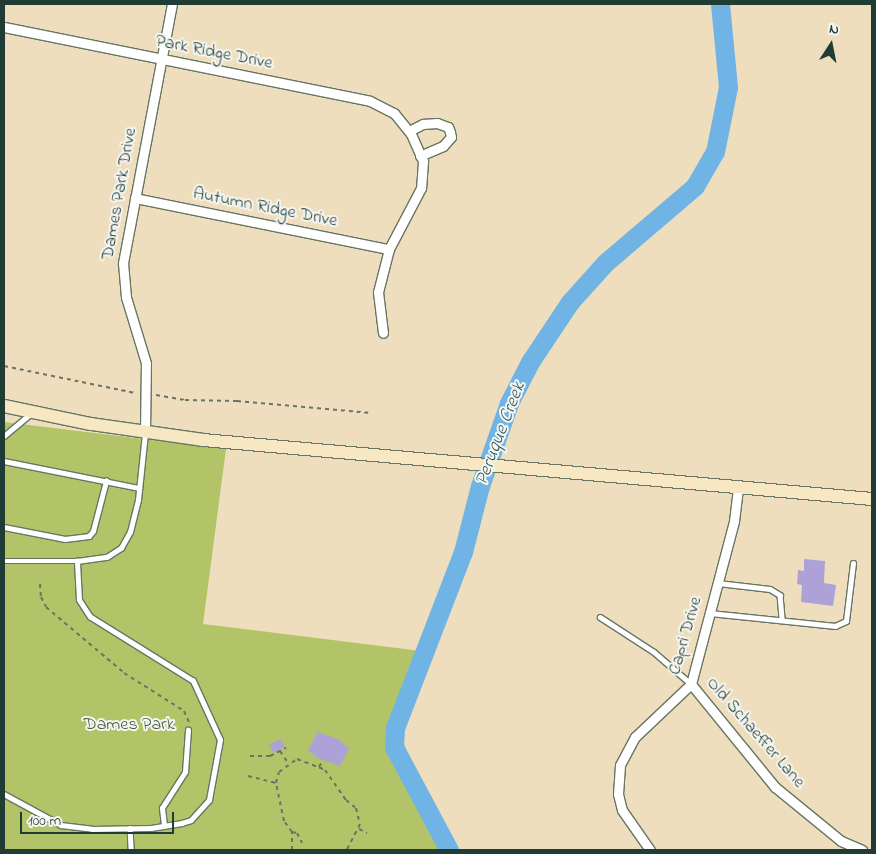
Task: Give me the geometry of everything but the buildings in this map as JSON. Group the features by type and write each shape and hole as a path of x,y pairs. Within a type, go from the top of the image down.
{"main road":[{"path":"4,406 145,432 203,440 550,468 872,499"}],"street":[{"name":"Dames Park Drive","path":"145,432 146,363 123,280 122,263 172,4"},
{"name":"Park Ridge Drive","path":"4,27 370,102 394,113 408,130 420,156 421,188 389,249 378,292 383,333"},
{"path":"408,130 423,124 437,123 448,127 450,138 443,146 420,156"},
{"name":"Autumn Ridge Drive","path":"135,198 389,249"},
{"name":"Capri Drive","path":"650,850 622,810 618,794 620,765 635,737 691,684 734,521 738,486"},
{"name":"Old Schaeffer Lane","path":"691,684 776,786 840,841 862,850"}],"lane":[{"path":"4,436 32,412"},
{"name":"Dames Park Drive","path":"4,561 77,561 107,558 121,548 130,532 145,432"},
{"path":"4,461 138,488"},
{"path":"4,527 65,539 89,536 93,531 106,481"},
{"path":"4,794 61,825 130,828 191,820 210,800 220,740 193,681 90,617 79,600 77,561"},
{"path":"710,613 835,626 846,621 853,563"},
{"path":"718,584 770,589 780,594 782,620"},
{"name":"Old Schaeffer Lane","path":"600,617 654,652 691,684"},
{"path":"164,825 162,808 185,772 188,730"},
{"path":"130,828 131,850"}],"path":[{"path":"4,366 185,400 237,400 371,413"},
{"path":"40,584 41,598 46,607 124,673 184,711 189,719 188,730"},
{"path":"250,756 270,756 286,748"},
{"path":"280,751 288,763"},
{"path":"292,850 292,832 284,821 276,783 288,763 296,758 319,767 334,781 346,800 356,808 359,829 347,850"},
{"path":"319,767 323,760"},
{"path":"248,776 276,783"},
{"path":"359,829 367,833"},
{"path":"292,832 298,833 302,843"}],"green space":[{"name":"Dames Park","path":"4,422 226,449 203,624 421,651 400,726 419,805 445,850 4,850"}],"waterway":[{"name":"Peruque Creek","path":"449,850 394,747 395,728 463,552 480,486 509,403 530,362 570,302 605,263 695,186 715,152 728,87 720,4"}]}
